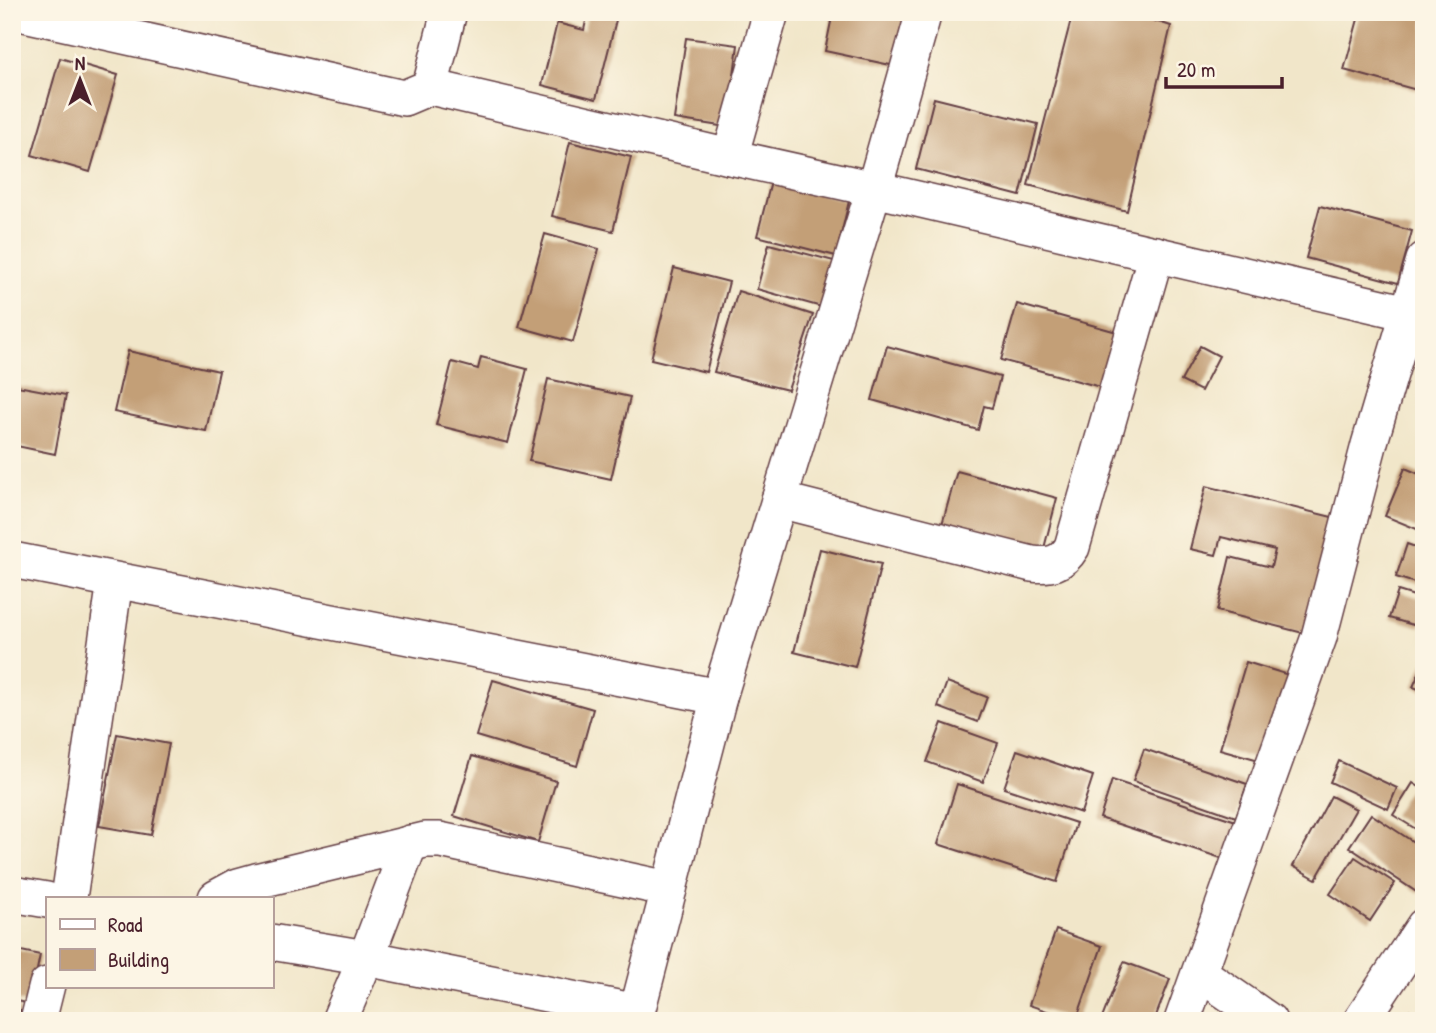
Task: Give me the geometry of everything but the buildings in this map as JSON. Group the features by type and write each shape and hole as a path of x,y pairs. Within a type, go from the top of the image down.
{"street":[{"path":"15,12 404,98 430,88 874,188 1416,318"},
{"path":"430,88 449,12"},
{"path":"730,157 771,12"},
{"path":"273,942 366,958 645,1018 669,889 719,697 874,188 923,12"},
{"path":"779,500 1032,564 1061,561 1072,547 1156,254"},
{"path":"1182,1021 1320,637 1369,445 1416,318 1424,260"},
{"path":"12,560 719,697"},
{"path":"69,897 115,581"},
{"path":"218,897 247,883 425,840 669,889"},
{"path":"339,1021 410,843"},
{"path":"12,894 46,900"},
{"path":"1361,1021 1424,926"},
{"path":"1201,974 1269,1021"},
{"path":"38,1021 46,988"}]}
